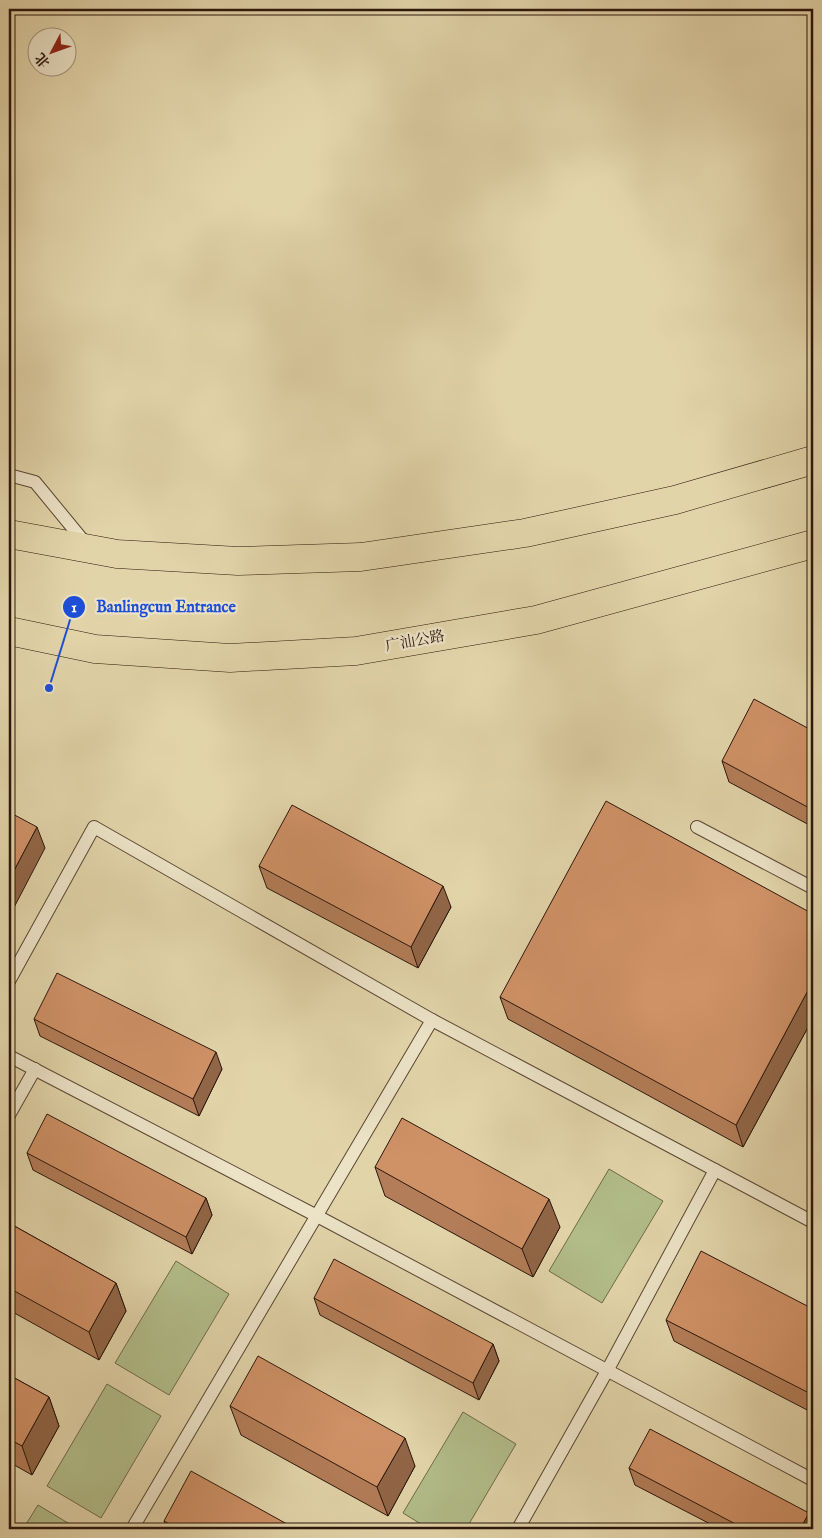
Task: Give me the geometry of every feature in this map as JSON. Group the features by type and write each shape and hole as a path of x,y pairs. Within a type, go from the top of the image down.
{"highway":[{"path":"9,534 118,554 238,561 361,557 525,533 674,500 813,460"},
{"name":"广汕公路","path":"9,631 95,649 230,658 356,651 536,620 813,544"}],"lane":[{"path":"9,475 35,482 89,549"},
{"path":"697,827 813,888"},
{"path":"9,981 94,828 432,1020 813,1222"},
{"path":"132,1529 432,1020"},
{"path":"9,1056 317,1216 813,1480"},
{"path":"9,1115 35,1069"},
{"path":"518,1529 607,1371 715,1170"}],"green space":[{"path":"609,1169 663,1201 602,1303 549,1271"},
{"path":"176,1261 229,1294 169,1395 115,1363"},
{"path":"107,1384 161,1416 101,1518 47,1486"},
{"path":"463,1412 516,1444 466,1529 429,1529 403,1513"},
{"path":"38,1505 78,1529 23,1529"}],"building":[{"path":"754,699 813,731 813,810 722,761"},
{"path":"606,801 813,914 813,981 736,1125 500,997"},
{"path":"292,805 443,886 411,947 259,866"},
{"path":"9,812 37,827 9,880"},
{"path":"57,973 216,1052 193,1099 34,1019"},
{"path":"47,1114 206,1198 186,1237 27,1153"},
{"path":"402,1118 549,1199 522,1249 375,1167"},
{"path":"9,1223 116,1283 89,1332 9,1288"},
{"path":"701,1251 813,1309 813,1395 666,1320"},
{"path":"334,1259 493,1344 473,1383 314,1298"},
{"path":"258,1356 405,1438 377,1487 230,1406"},
{"path":"9,1375 49,1397 22,1446 9,1439"},
{"path":"650,1429 809,1513 800,1529 745,1529 629,1468"},
{"path":"191,1471 296,1529 179,1529 164,1521"}],"place":[{"name":"Banlingcun Entrance","path":"49,688"}]}
